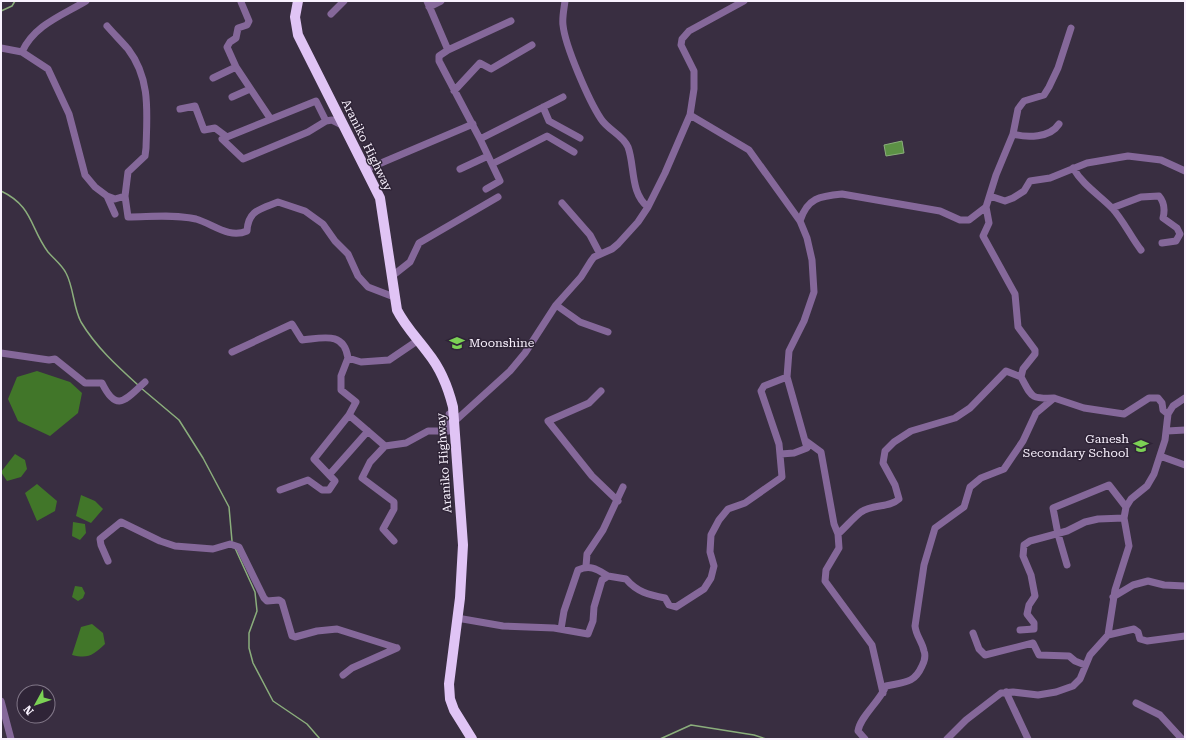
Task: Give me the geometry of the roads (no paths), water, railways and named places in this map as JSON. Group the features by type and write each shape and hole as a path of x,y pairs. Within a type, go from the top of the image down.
{"highway":[{"name":"Araniko Highway","path":"298,1 295,17 298,35 367,169 380,198 397,310 417,341 428,352 440,370 447,386 455,417 463,545 457,618 449,684 450,699 454,710 472,739"}],"street":[{"path":"22,52 26,44 49,22 86,1"},
{"path":"331,14 344,1"},
{"path":"441,1 428,4 448,50"},
{"path":"565,1 563,24 565,38 575,63 601,120 626,143 630,154 635,185 643,204 648,207"},
{"path":"394,541 383,529 394,509 394,502 362,478 370,462 385,446 406,443 428,431 449,431 449,414 459,420 477,400 510,371 525,352 556,305 581,277 591,261 600,254 612,250 638,222 648,207 665,173 690,115 694,89 694,71 681,45 682,39 688,31 744,1"},
{"path":"241,2 249,21 247,25 238,28 236,38 230,42 227,47 236,67 270,118"},
{"path":"486,189 500,181 480,139 439,61 439,56 448,50 511,21"},
{"path":"107,26 128,49 139,67 145,83 145,156 128,172 125,196 128,217 182,216 197,219 227,233 240,235 247,231 248,221 254,211 278,202 305,211 323,224 335,241 348,254 358,276 368,287 394,297"},
{"path":"1021,377 1023,369 1035,354 1035,350 1018,327 1015,294 983,236 989,223 986,207 996,175 1013,134 1018,110 1023,102 1044,95 1049,87 1071,28"},
{"path":"454,91 480,63 491,69 532,45"},
{"path":"1,48 22,52 48,69 69,114 85,175 95,187 107,196 116,198 125,196"},
{"path":"213,78 236,67"},
{"path":"232,97 250,90"},
{"path":"480,139 563,97"},
{"path":"326,121 316,100 222,139 242,159 308,132 326,121 332,120 345,126"},
{"path":"180,109 195,106 204,130 215,128 227,136"},
{"path":"543,107 549,121 580,138"},
{"path":"690,115 749,150 800,222 812,260 814,292 804,321 789,351 786,377 807,448 794,453 781,454"},
{"path":"367,169 472,124"},
{"path":"1013,134 1025,137 1040,135 1054,130 1059,124"},
{"path":"492,164 547,136 574,152"},
{"path":"460,169 488,156"},
{"path":"990,196 1001,200 1009,199 1024,191 1030,181 1050,178 1092,161 1128,156 1162,160 1185,172"},
{"path":"1073,168 1081,181 1112,208 1141,250"},
{"path":"800,222 809,204 816,198 825,195 842,194 940,211 960,220 969,220 986,207"},
{"path":"107,196 115,214"},
{"path":"1112,208 1141,197 1159,196 1162,199 1165,209 1163,218 1177,228 1180,234 1176,241 1162,243"},
{"path":"391,277 410,262 419,243 498,197"},
{"path":"562,204 590,235 600,254"},
{"path":"556,305 580,322 608,332"},
{"path":"232,352 292,324 302,340 334,338 342,342 346,348 348,358 341,376 341,390 356,402 349,415 314,459 335,481 328,490 322,490 308,480 280,490"},
{"path":"348,358 361,362 388,360 417,341"},
{"path":"1,353 49,360 55,359 85,383 102,383 111,398 117,402 123,402 145,382"},
{"path":"838,534 862,512 879,505 894,503 899,499 896,485 883,463 885,451 894,442 910,431 955,418 960,415 970,408 1006,371 1021,377 1031,395 1035,398 1054,398 1084,408 1124,414 1149,398 1158,398 1162,403 1163,410 1168,414"},
{"path":"561,629 564,611 578,570 586,566 594,568 608,576 626,579 633,588 647,594 665,598 669,605 676,607 704,589 711,578 714,566 710,552 711,536 719,520 728,509 745,502 782,477 781,454 771,416 762,391 764,386 786,377"},
{"path":"601,391 589,403 548,421 592,476 618,500"},
{"path":"865,739 858,731 859,724 883,693 886,686 912,681 918,676 923,664 925,653 921,641 916,635 915,626 924,565 935,528 964,507 970,487 981,478 1004,469 1023,441 1036,413 1054,398"},
{"path":"946,739 966,720 997,696 1006,692 1038,695 1067,688 1077,683 1090,655 1108,635 1114,597 1129,546 1124,518 1126,507 1151,480 1167,431 1168,414 1173,406 1185,398"},
{"path":"349,415 385,446"},
{"path":"1167,431 1185,430"},
{"path":"330,475 368,431"},
{"path":"806,441 821,452 834,524 838,534 839,548 826,570 825,580 872,644 883,693"},
{"path":"1160,456 1185,465"},
{"path":"1067,565 1052,510 1056,506 1109,485 1126,507"},
{"path":"586,566 587,554 600,536 623,487"},
{"path":"1020,630 1034,629 1034,623 1028,614 1029,605 1035,596 1031,575 1023,556 1024,545 1030,541 1058,534 1098,518 1124,518"},
{"path":"108,561 100,539 121,522 175,546 213,549 233,544 239,547 264,598 267,601 279,600 282,602 292,636 295,637 317,631 337,629 397,648 352,668 343,674"},
{"path":"457,618 503,626 561,629 588,634 593,621 594,607 602,580 608,576"},
{"path":"1114,597 1133,585 1148,581 1164,585 1185,586"},
{"path":"1108,635 1134,629 1138,632 1140,639 1146,641 1185,636"},
{"path":"973,633 979,649 984,655 1033,643 1039,655 1069,656 1075,661 1085,665"},
{"path":"1006,692 1028,739"},
{"path":"1,701 11,739"},
{"path":"1136,703 1160,715 1182,739"}],"waterway":[{"path":"1,11 12,6 15,1"},
{"path":"1,191 19,203 30,218 48,252 64,270 71,285 78,316 93,340 107,356 138,385"},
{"path":"141,388 179,420 203,458 229,507 232,541"},
{"path":"235,548 255,592 257,611 249,633 249,648 253,663 273,701 307,724 320,739"},
{"path":"660,739 691,725 754,735 766,739"}],"place":[{"name":"Moonshine","path":"457,343"},
{"name":"Ganesh Secondary School","path":"1141,446"}]}
